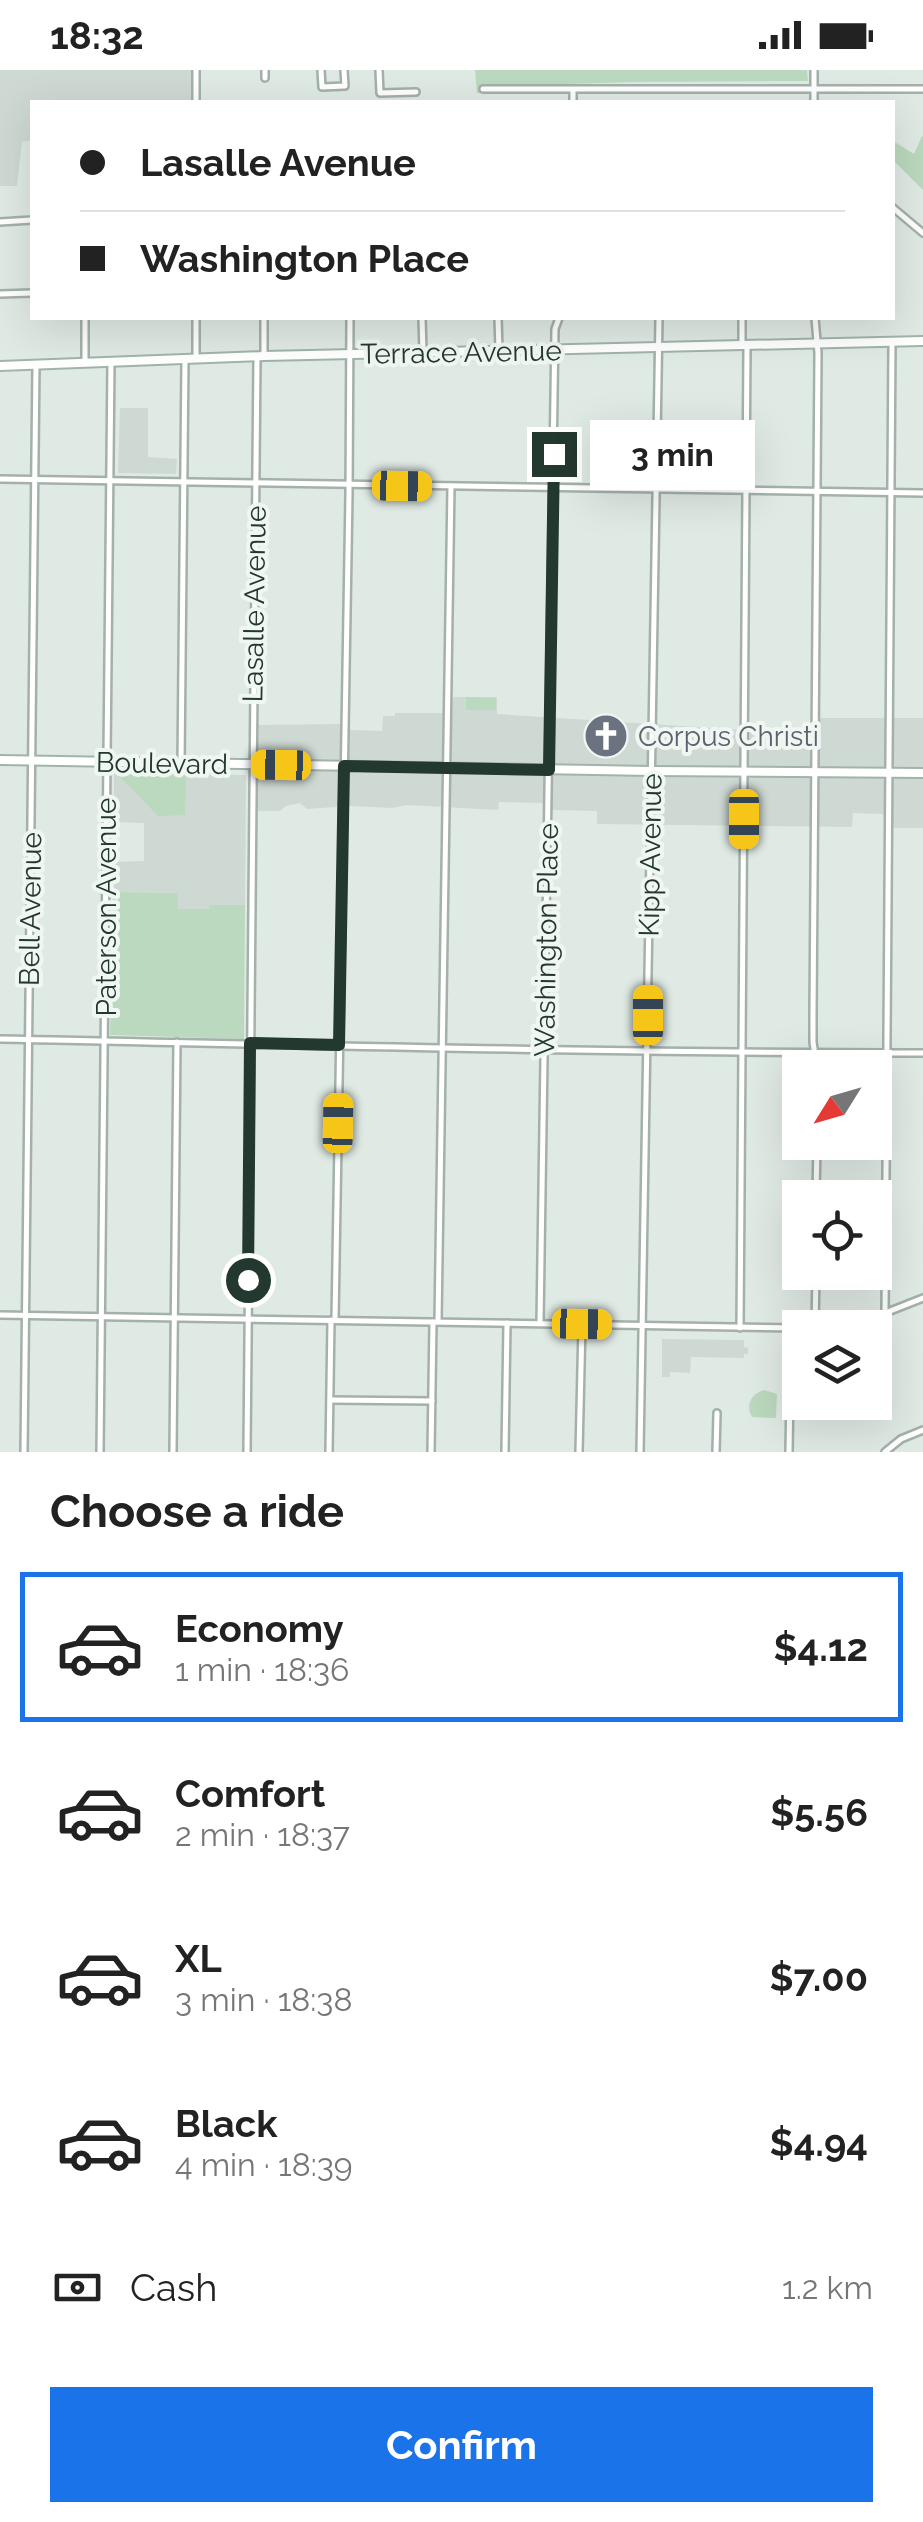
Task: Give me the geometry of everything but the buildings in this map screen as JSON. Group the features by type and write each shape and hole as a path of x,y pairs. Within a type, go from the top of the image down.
{"street":[{"path":"196,70 196,100"},
{"path":"322,70 322,87 346,86 344,70"},
{"path":"379,70 380,93 416,92"},
{"path":"814,70 814,100"},
{"path":"483,90 742,94 923,89"},
{"path":"664,90 664,100"},
{"path":"573,91 573,100"},
{"path":"895,209 923,233"},
{"path":"0,222 30,220"},
{"path":"0,294 30,293"},
{"path":"85,320 85,363"},
{"path":"196,320 196,359"},
{"name":"Lasalle Avenue","path":"247,1452 256,484 264,320"},
{"path":"329,1452 350,320"},
{"path":"422,320 423,352"},
{"path":"498,320 499,351"},
{"name":"Washington Place","path":"540,1323 557,320"},
{"name":"Kipp Avenue","path":"640,1452 659,320"},
{"path":"740,1328 746,492 742,320"},
{"path":"814,320 814,1050"},
{"name":"Terrace Avenue","path":"0,366 923,341"},
{"path":"887,1050 892,342"},
{"path":"181,764 185,360"},
{"name":"Paterson Avenue","path":"100,1452 111,362"},
{"name":"Bell Avenue","path":"24,1452 36,366"},
{"path":"0,479 554,488 656,485 746,492 923,494"},
{"path":"431,1452 451,486"},
{"name":"Boulevard","path":"0,760 923,773"},
{"path":"0,1039 782,1052"},
{"path":"172,1452 177,1042"},
{"path":"892,1052 923,1052"},
{"path":"885,1310 886,1160"},
{"path":"892,1310 923,1298"},
{"path":"0,1315 782,1328"},
{"path":"505,1452 507,1323"},
{"path":"579,1452 582,1324"},
{"path":"330,1400 432,1402"},
{"path":"716,1452 717,1412"},
{"path":"789,1452 790,1420"},
{"path":"884,1452 901,1438 923,1430"}],"shaded area":[{"path":"0,70 196,70 196,100 30,100 30,140 22,142 17,186 0,186"},
{"path":"120,408 148,408 148,457 177,459 176,474 118,473"},
{"path":"454,697 497,697 497,714 792,733 792,744 810,744 819,718 923,718 923,828 895,828 882,814 853,813 852,827 597,824 597,811 553,810 542,803 499,802 498,810 407,805 307,809 300,803 280,811 252,811 253,725 340,724 350,730 382,731 383,716 442,713"},
{"path":"114,773 246,775 245,905 177,909 177,893 113,892 113,862 144,861 144,823 114,822"},
{"path":"662,1339 744,1340 748,1354 744,1358 691,1357 690,1373 670,1372 670,1377 662,1377"}],"green space":[{"path":"475,70 807,70 808,81 566,84 564,94 477,93"},
{"path":"922,136 923,190 895,162 895,142 914,154"},
{"path":"466,697 496,698 496,710 466,710"},
{"path":"117,774 186,776 185,815 158,816"},
{"path":"113,892 178,893 178,909 245,905 244,1039 110,1035"},
{"path":"764,1390 777,1394 776,1418 752,1417 750,1413 750,1400"}],"place":[{"name":"Corpus Christi","path":"606,736"}],"route":[{"path":"248,1280 250,1043 339,1045 344,766 549,770 554,454"}]}
